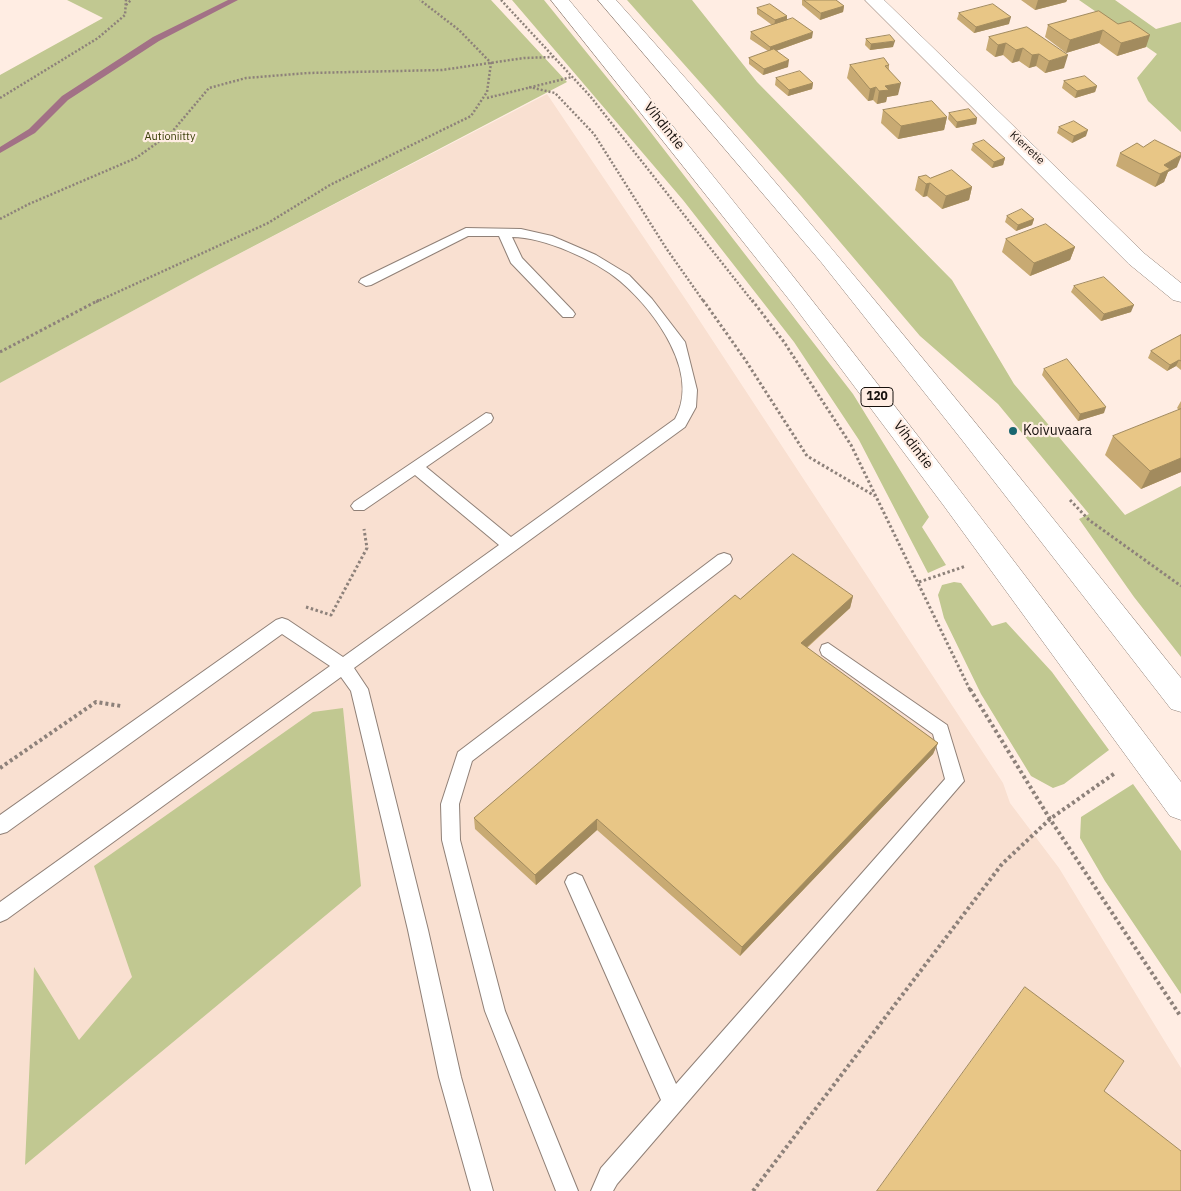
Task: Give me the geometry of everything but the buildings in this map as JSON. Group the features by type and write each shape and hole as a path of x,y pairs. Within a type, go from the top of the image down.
{"main road":[{"name":"Vihdintie","path":"560,0 701,171 852,363 1181,806"},
{"path":"607,0 779,196 905,351 1181,700"},
{"name":"Kierretie","path":"874,0 1137,259 1181,295"}],"lane":[{"path":"0,913 680,423 689,406 688,371 678,342 647,302 624,278 591,258 548,239 503,232 466,232 366,282"},
{"path":"503,232 516,260 568,314"},
{"path":"359,506 486,418"},
{"path":"415,466 510,545"},
{"path":"567,1191 495,1010 452,840 450,804 464,757 724,559"},
{"path":"0,826 282,625 343,666 359,689 418,930 450,1077 482,1191"},
{"path":"602,1191 608,1176 955,781 941,730 828,650"},
{"path":"575,882 673,1102"}],"path":[{"path":"0,98 98,38 124,15 126,0"},
{"path":"125,6 131,0"},
{"path":"0,352 90,304 268,223 330,186 471,116 486,99 491,64 459,30 420,0"},
{"path":"501,0 572,76 683,211 784,342 851,446 975,700 1050,819 1181,1017"},
{"path":"0,219 29,204 136,158 171,133 209,88 246,78 308,73 442,70 524,58 554,57"},
{"path":"486,99 572,76"},
{"path":"529,86 555,93 594,134 666,248 746,361 807,456 877,497"},
{"path":"1070,500 1089,520 1181,586"},
{"path":"919,582 957,569"},
{"path":"753,1191 1002,864 1050,819 1119,770"}],"shaded area":[{"path":"547,94 690,306 1003,783 1010,803 1059,868 1181,1068 1181,1191 0,1191 0,383 208,270"}],"green space":[{"name":"Autioniitty","path":"67,0 491,0 567,82 208,270 0,383 0,75 103,18"},
{"path":"512,0 544,0 635,112 853,394 929,517 922,527 946,565 928,573 859,440 794,342 683,200"},
{"path":"627,0 692,0 757,82 952,280 1014,384 1125,515 1181,486 1181,657 1134,597 1079,519 1089,514 998,404 920,336 801,196"},
{"path":"1079,0 1115,0 1156,29 1181,22 1181,132 1148,101 1137,78 1157,54"},
{"path":"954,582 961,583 992,626 1006,622 1052,672 1109,750 1064,784 1053,788 1031,776 981,694 944,618 938,595 942,585"},
{"path":"343,708 361,886 25,1165 34,967 79,1040 132,977 94,866 313,712"},
{"path":"1133,784 1181,851 1181,994 1105,881 1080,838 1081,817"}],"waterway":[{"path":"0,151 32,131 65,98 156,39 234,0"}],"place":[{"name":"Koivuvaara","path":"1013,431"}]}
